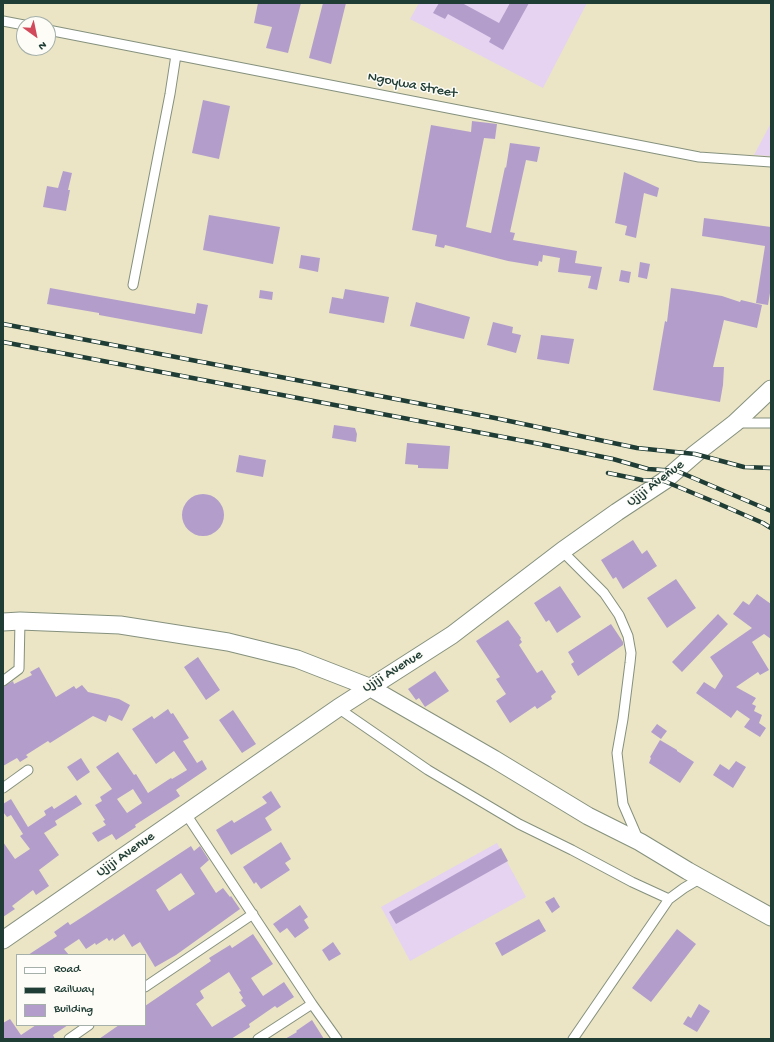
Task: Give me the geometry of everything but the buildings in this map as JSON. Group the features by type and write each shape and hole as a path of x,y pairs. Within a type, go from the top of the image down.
{"highway":[{"name":"Ujiji Avenue","path":"3,940 338,708 452,635 617,512 664,481 695,454 735,423 771,389"},
{"path":"3,622 20,621 120,625 228,642 296,659 369,687 494,759 588,816 640,842 771,917"}],"street":[{"path":"3,21 16,23"},
{"name":"Ngoywa Street","path":"56,32 699,157 771,162"},
{"path":"133,285 170,94 176,55"},
{"path":"735,423 771,423"},
{"path":"562,552 604,593 619,615 628,636 631,654 617,753 623,804 640,842"},
{"path":"3,681 19,669 20,621"},
{"path":"338,708 428,770 520,824 632,882 669,899"},
{"path":"3,788 28,770"},
{"path":"186,814 312,1004 337,1039"},
{"path":"573,1039 669,899 701,878"},
{"path":"146,987 253,914"},
{"path":"258,1039 312,1004"},
{"path":"69,1039 88,1026"}],"shaded area":[{"path":"419,3 587,3 543,88 410,19"},
{"path":"771,123 771,156 754,155"},
{"path":"497,843 526,897 410,961 381,907"}],"railway":[{"path":"3,324 495,418 637,448 695,454 744,467 771,468"},
{"path":"3,342 540,444 613,459 648,469 677,471 771,511"},
{"path":"608,473 642,480 664,481 763,523 771,528"}]}
